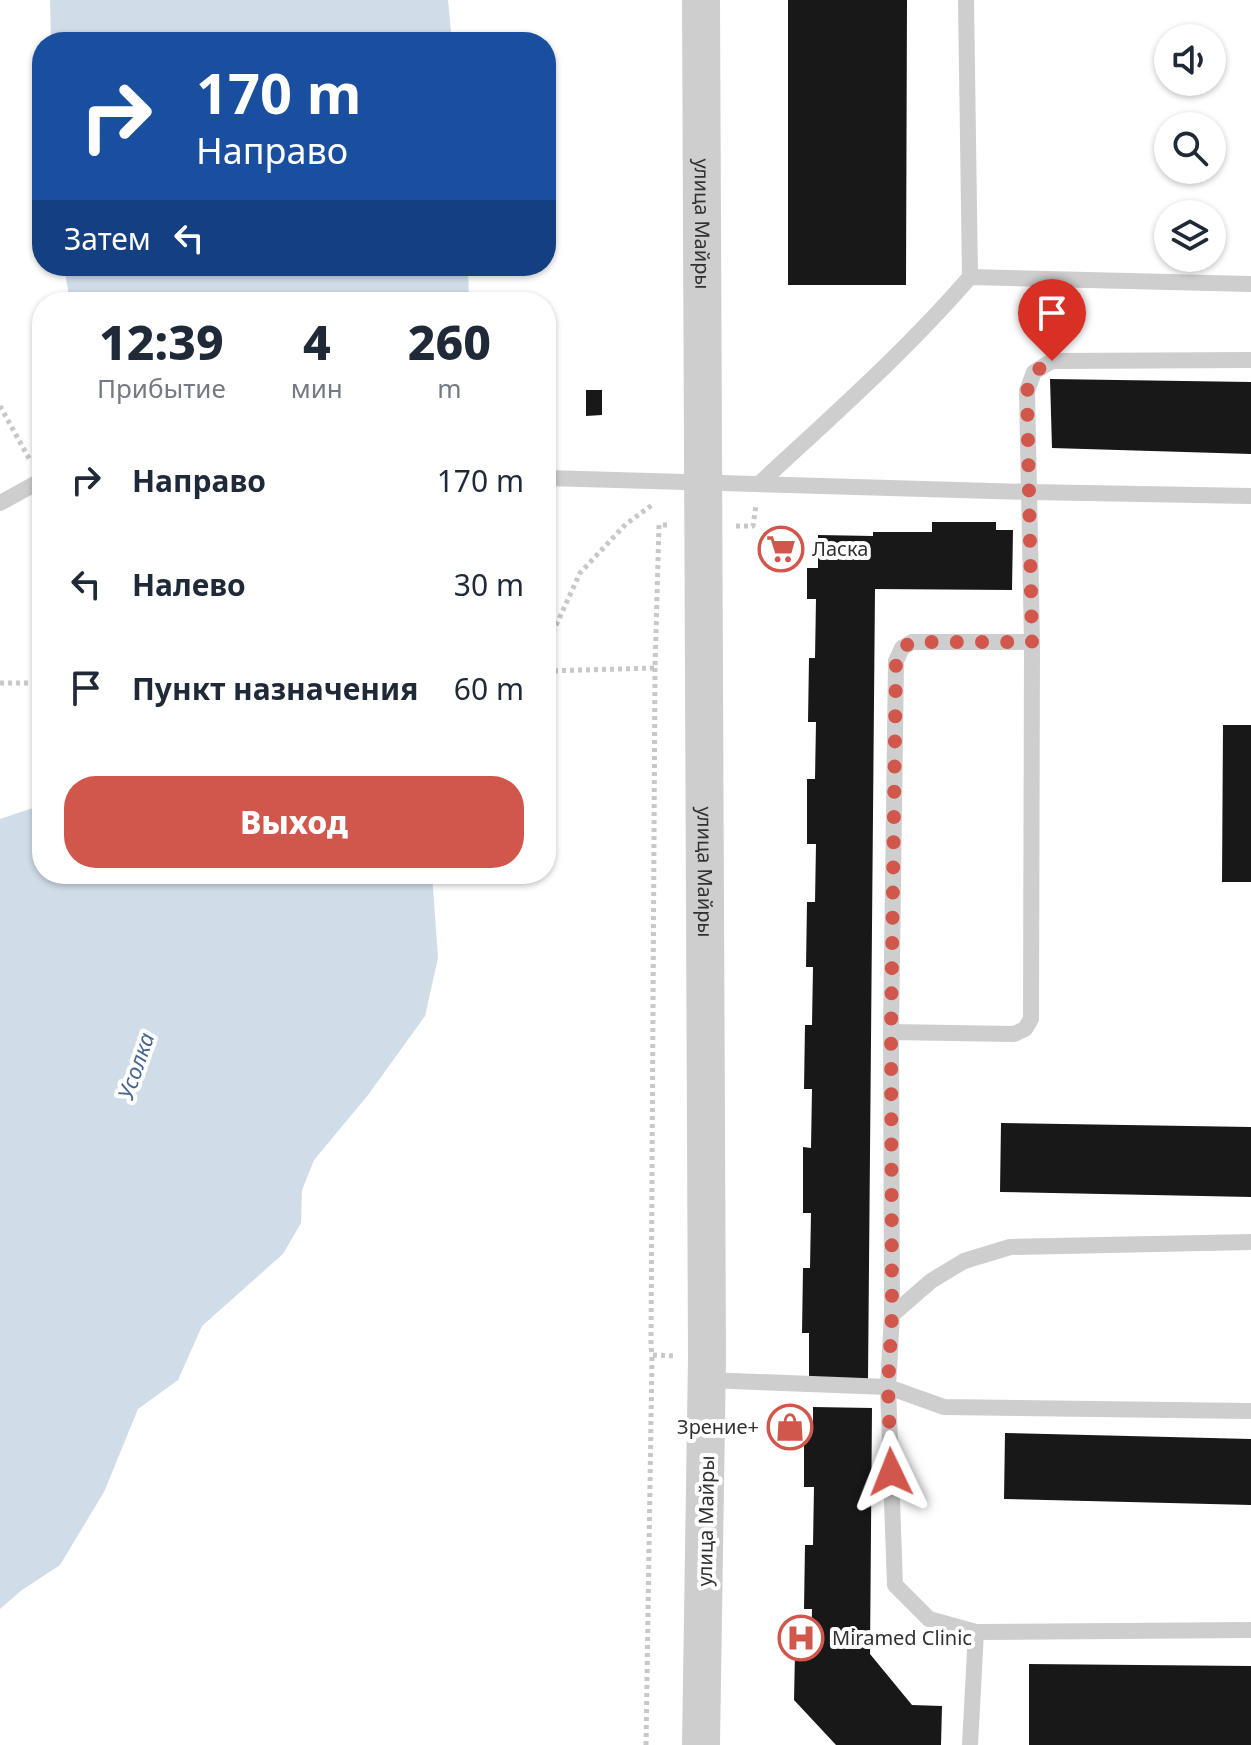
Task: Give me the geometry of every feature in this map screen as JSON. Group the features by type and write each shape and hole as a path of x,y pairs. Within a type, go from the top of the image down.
{"street":[{"name":"улица Майры","path":"701,0 707,1368 701,1745"}],"lane":[{"path":"759,484 871,380 941,311 970,277 966,0"},
{"path":"970,277 1251,284"},
{"path":"891,1032 1014,1034 1025,1029 1031,1019 1032,642 1027,391 1034,372 1052,361 1251,360"},
{"path":"556,478 1251,496"},
{"path":"0,503 32,485"},
{"path":"1032,642 912,642 902,648 896,661 891,1032 892,1315 888,1387 895,1585 929,1619 976,1632 1251,1630"},
{"path":"892,1315 931,1281 964,1261 1010,1247 1251,1242"},
{"path":"707,1368 888,1387 944,1407 1251,1411"},
{"path":"970,1745 976,1632"}],"path":[{"path":"0,406 32,464"},
{"path":"646,1745 652,1355 655,668 659,525 753,526 759,484"},
{"path":"556,625 580,573 626,524 659,500"},
{"path":"556,671 655,668"},
{"path":"0,683 32,683"},
{"path":"652,1355 707,1368"}],"water":[{"path":"50,0 448,0 451,32 51,32"},
{"path":"66,276 468,276 469,292 68,292"},
{"name":"Усолка","path":"32,808 32,884 433,884 438,958 425,1016 368,1095 314,1160 302,1190 301,1223 283,1254 202,1326 178,1380 138,1409 104,1492 60,1565 0,1609 0,819"}],"building":[{"path":"788,0 907,0 906,285 788,285"},
{"path":"1050,379 1251,382 1251,454 1052,448"},
{"path":"586,390 602,390 602,415 586,416"},
{"path":"932,522 996,522 996,530 1013,530 1012,590 875,589 868,1379 809,1379 809,1333 802,1333 803,1268 810,1268 811,1213 803,1213 803,1147 811,1148 812,1089 804,1089 805,1025 812,1025 813,967 806,967 807,902 815,902 816,844 807,844 807,779 815,779 816,722 808,722 809,658 815,658 816,599 807,599 807,568 818,568 818,535 873,536 873,532 932,532"},
{"path":"1223,725 1251,725 1251,882 1222,882"},
{"path":"1001,1123 1251,1127 1251,1197 1000,1192"},
{"path":"813,1407 872,1408 870,1654 912,1705 942,1706 941,1745 836,1745 794,1700 795,1653 811,1654 812,1609 804,1609 805,1545 813,1545 814,1487 804,1487 804,1425 813,1425"},
{"path":"1005,1433 1251,1439 1251,1505 1004,1499"},
{"path":"1029,1664 1251,1666 1251,1745 1029,1745"}],"place":[{"name":"Ласка","path":"781,549"},
{"name":"Зрение+","path":"790,1427"},
{"name":"Miramed Clinic","path":"801,1638"}],"route":[{"path":"891,1472 888,1387 892,1315 891,1032 896,661 902,648 912,642 1032,642 1027,391 1034,372 1052,361"}]}
